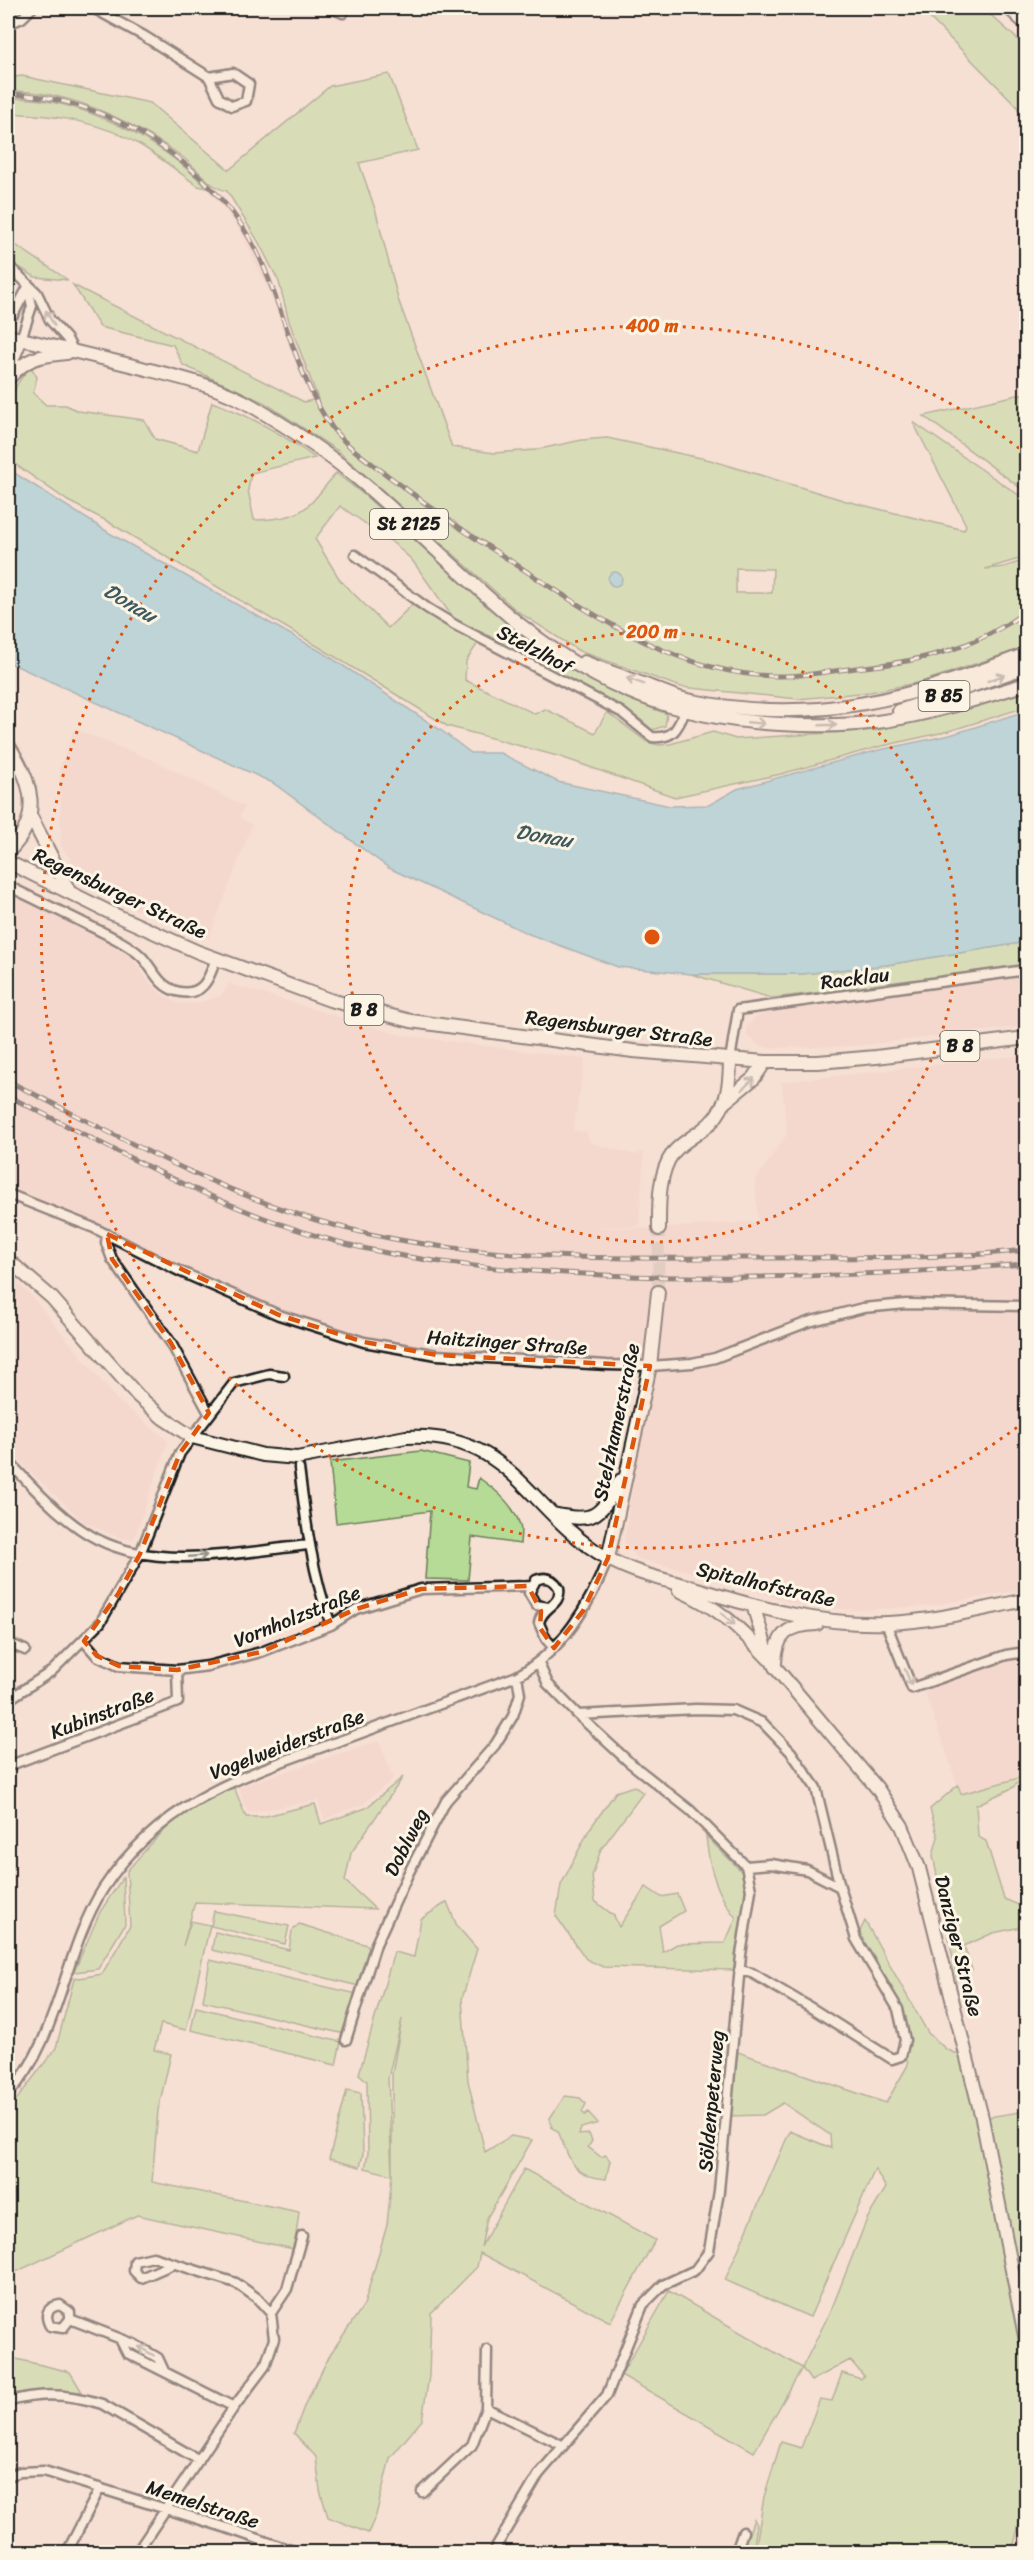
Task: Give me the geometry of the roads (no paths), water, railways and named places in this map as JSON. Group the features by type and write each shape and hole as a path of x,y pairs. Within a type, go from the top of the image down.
{"main road":[{"path":"1009,8 1026,24"},
{"name":"St 2125","path":"8,336 212,387 251,405 356,476 516,622 573,663 632,694 767,724 861,723"},
{"path":"8,370 21,339"},
{"path":"8,379 21,364 39,356 74,352"},
{"name":"St 2125","path":"687,707 799,711 860,705 964,678 1026,654"},
{"name":"B 85","path":"861,723 924,704 1026,667"},
{"path":"861,723 926,713 1026,684"},
{"path":"8,745 21,764 27,779 30,815 69,891"},
{"path":"8,852 20,841 30,815"},
{"name":"Regensburger Straße","path":"8,861 174,942 330,1000 411,1021 633,1051 765,1062 818,1062 876,1057 1026,1038"},
{"path":"726,1101 730,1079 730,1060"},
{"path":"659,1229 659,1198 666,1167 674,1152 705,1128 726,1101 754,1078 765,1062"},
{"name":"Spitalhofstraße","path":"8,1260 52,1298 138,1396 163,1418 192,1437 263,1455 297,1458 406,1437 444,1438 464,1443 483,1451 505,1465 577,1538 608,1558 639,1573 805,1617 845,1622 886,1623 928,1619 1026,1600"},
{"name":"Stelzhamerstraße","path":"608,1558 650,1366 658,1292"},
{"path":"551,1514 577,1520 598,1513 625,1474"},
{"path":"639,1573 703,1601 726,1616 775,1666"},
{"name":"Danziger Straße","path":"753,1605 766,1648 775,1666 877,1788 902,1826 919,1868 982,2118 1026,2341"},
{"path":"775,1666 776,1648 779,1639 786,1631 806,1624 845,1622"}],"street":[{"path":"8,24 22,18 32,8"},
{"path":"93,8 144,36 209,77 219,98 232,106 246,101 249,84 233,73 209,77"},
{"path":"331,8 343,13"},
{"path":"8,268 37,293 50,320 67,339 74,352"},
{"path":"8,319 13,315 27,285"},
{"path":"21,339 32,306 27,285"},
{"name":"Stelzlhof","path":"355,555 455,625 621,712 652,737 668,736 674,732 687,707"},
{"name":"Regensburger Straße","path":"8,886 121,942 143,958 163,984 175,991 188,992 202,988 209,980 216,958"},
{"name":"Racklau","path":"730,1060 738,1010 1026,970"},
{"name":"Haitzinger Straße","path":"8,1194 107,1234 179,1271 279,1315 364,1342 437,1355 650,1366 692,1363 715,1358 808,1322 863,1308 906,1304 1026,1306"},
{"path":"107,1234 106,1244 112,1259 171,1343 209,1413"},
{"path":"8,1700 52,1671 100,1623 140,1554 180,1453 234,1383 269,1374 284,1376"},
{"path":"8,1461 67,1518 97,1539 140,1554 185,1557 308,1545"},
{"path":"299,1468 308,1545 317,1586 331,1625"},
{"name":"Vogelweiderstraße","path":"8,2094 38,2053 80,1935 102,1891 139,1846 169,1820 207,1793 239,1778 517,1676 539,1664 583,1611 608,1558"},
{"name":"Vornholzstraße","path":"84,1641 97,1656 119,1666 177,1670 208,1666 261,1652 331,1625 356,1609 421,1589 531,1586 543,1577 556,1582 559,1588 558,1600 543,1612 539,1623 546,1640 554,1648"},
{"path":"531,1586 531,1600 542,1608 549,1607"},
{"path":"886,1623 912,1688 1006,1655 1026,1652"},
{"path":"8,1643 25,1650"},
{"path":"539,1664 548,1684 578,1715 629,1762 690,1810 746,1866 771,1864 807,1869 840,1887"},
{"name":"Kubinstraße","path":"8,1766 178,1702 177,1670"},
{"name":"Doblweg","path":"346,2040 376,1944 408,1874 446,1801 495,1745 513,1716 520,1694 517,1676"},
{"path":"578,1715 696,1709 734,1710 763,1724 791,1752 816,1788 840,1887 856,1939 898,2009 905,2040 901,2056 892,2059 752,1972 740,1970"},
{"name":"Söldenpeterweg","path":"493,2553 539,2474 607,2395 643,2305 663,2286 695,2270 709,2251 719,2191 740,1970 751,1890 746,1866"},
{"path":"271,2313 287,2289 302,2236"},
{"path":"138,2553 234,2407 265,2366 274,2339 271,2313 257,2298 236,2283 172,2264"},
{"path":"70,2319 121,2341 127,2353 234,2407"},
{"path":"422,2492 472,2445 486,2408 487,2350"},
{"path":"8,2402 21,2398 61,2395 91,2400 102,2404 199,2460"},
{"path":"486,2408 562,2445"},
{"name":"Memelstraße","path":"8,2476 20,2472 44,2471 296,2553"},
{"path":"67,2553 100,2488"},
{"path":"736,2553 743,2532"}],"water":[{"name":"Donau","path":"8,469 111,534 327,655 442,731 471,753 500,753 558,782 670,806 709,805 737,789 879,750 950,735 1026,711 1026,942 886,965 802,974 691,974 618,967 529,934 389,868 273,783 8,662"},
{"path":"612,572 618,572 622,579 618,586 612,586 608,582 608,576"}],"tunnel":[{"path":"658,1292 659,1229"}],"railway":[{"path":"8,94 46,98 83,107 120,122 155,142 188,166 217,194 241,225 260,258 301,369 321,411 339,436 351,448 465,531 558,592 626,632 698,663 736,672 775,676 798,675 908,661 929,656 970,643 1026,611"},
{"path":"8,1081 164,1159 284,1210 379,1236 432,1245 540,1256 649,1258 926,1257 1026,1250"},
{"path":"8,1096 131,1159 258,1216 346,1244 410,1257 474,1266 656,1277 868,1274 1026,1264"}]}
